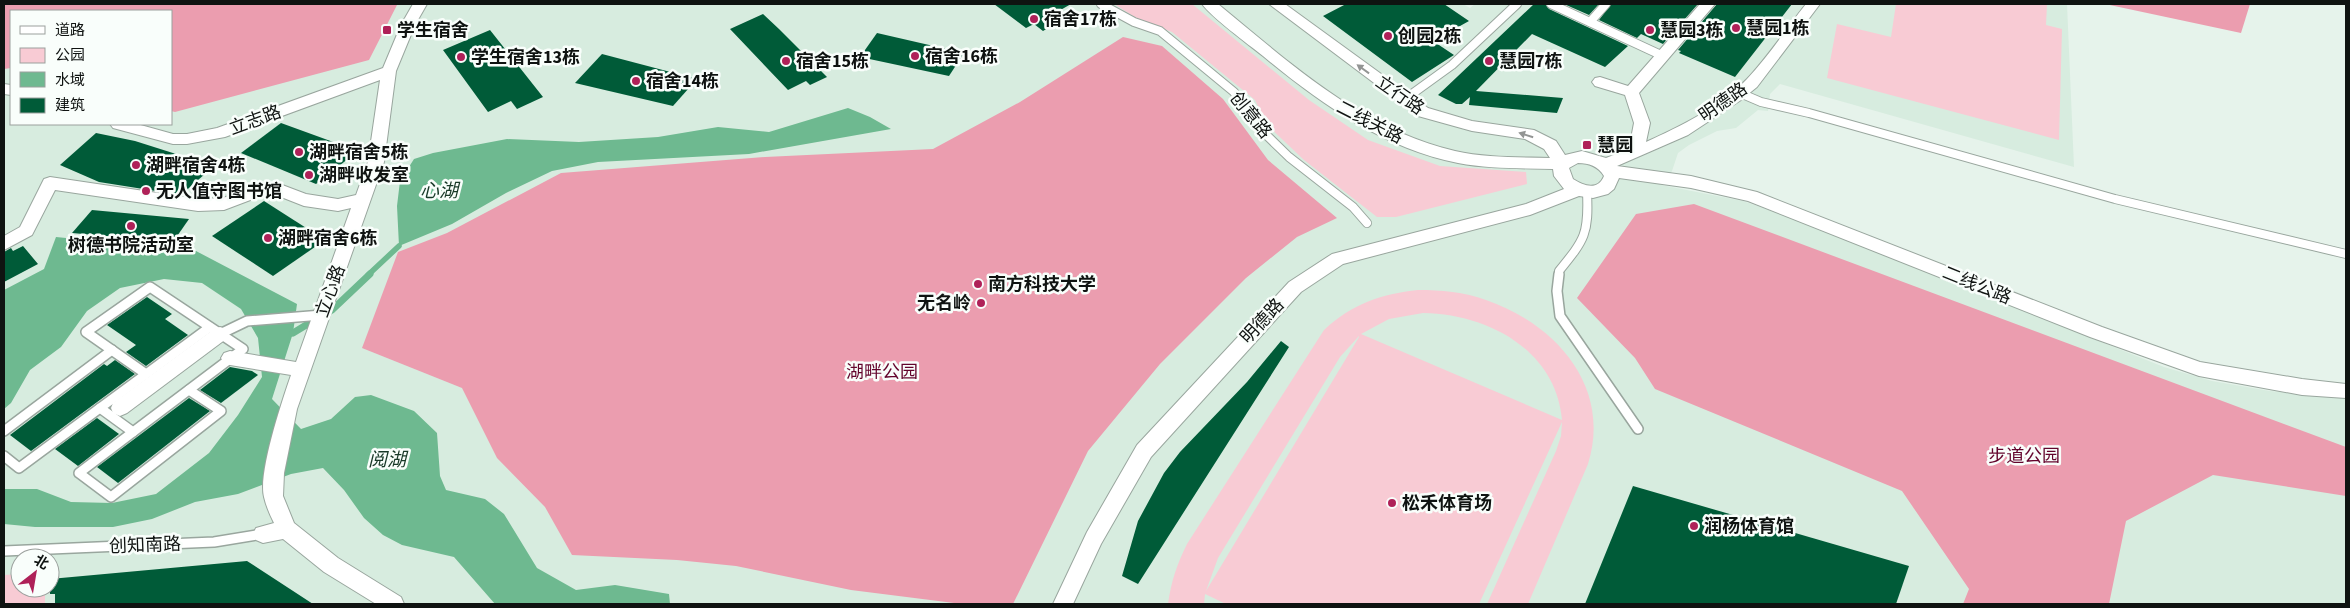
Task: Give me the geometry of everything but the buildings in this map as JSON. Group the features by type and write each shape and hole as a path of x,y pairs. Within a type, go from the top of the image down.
{"street":[{"name":"立心路","path":"286,529 273,496 274,473 288,409 376,162 389,70 408,25 420,4"},
{"name":"二线关路","path":"1209,4 1328,100 1379,130 1419,146 1457,157 1563,164"},
{"name":"立行路","path":"1276,4 1423,112 1442,119 1472,126 1528,134 1550,145 1563,164"},
{"path":"1631,92 1708,4"},
{"name":"明德路","path":"1607,168 1660,142 1720,108 1740,93 1752,83 1812,4"},
{"name":"立志路","path":"122,125 172,139 187,140 220,133 389,70"},
{"path":"1600,82 1631,92"},
{"path":"1631,92 1642,123 1636,153"},
{"path":"1584,157 1592,158 1607,168 1612,176 1608,187 1602,190 1582,191 1562,177 1561,172 1563,164 1569,159 1584,157"},
{"name":"二线公路","path":"1607,168 1691,182 1751,196 2096,332 2200,369 2302,387 2346,391"},
{"path":"4,244 26,231 50,183 198,205 224,204 250,194 277,189 304,200 338,205 363,200"},
{"name":"明德路","path":"1063,604 1094,538 1144,451 1296,287 1338,259 1530,209 1582,191"},
{"path":"120,408 215,330"},
{"path":"230,358 302,370"},
{"path":"286,529 330,564 394,604"},
{"name":"创知南路","path":"263,534 286,529"}],"lane":[{"name":"创意路","path":"1101,4 1134,22 1160,31 1234,92 1256,126 1288,157 1353,206 1367,223"},
{"path":"1405,99 1452,65 1517,4"},
{"path":"1551,4 1663,56"},
{"path":"1590,22 1606,4"},
{"path":"1740,93 1761,102 1816,115 2115,199 2346,254"},
{"path":"1582,191 1588,218 1582,242 1559,271 1556,291 1560,316 1638,429"},
{"path":"146,374 86,332 150,287 243,348 79,473 111,498 221,412 189,390"},
{"path":"4,456 19,468 146,374 215,330 247,321 322,315"},
{"path":"4,430 112,350"},
{"path":"100,408 133,432"},
{"name":"创知南路","path":"4,551 214,542 263,534"}],"shaded area":[{"name":"南方科技大学","path":"4,4 1463,4 1470,8 1475,4 2067,4 2074,167 1780,84 1770,94 1768,111 1758,110 1736,128 1717,131 1689,145 1678,153 1672,171 1661,185 1743,201 1792,218 2164,367 2212,381 2270,391 2346,398 2346,604 4,604"}],"green space":[{"path":"4,4 397,5 369,60 175,112 172,111 172,10 10,10 10,68 4,69"},
{"path":"1114,4 1192,4 1309,100 1368,140 1440,166 1526,172 1527,184 1396,217 1377,217 1304,160 1267,125 1255,100 1172,32 1138,19"},
{"path":"1896,4 2047,4 2046,25 2062,29 2059,140 1827,78 1837,24 1891,37"},
{"path":"2105,4 2250,4 2241,33"},
{"name":"湖畔公园","path":"1123,37 1162,46 1223,99 1268,160 1337,218 1297,237 1246,278 1160,364 1088,451 1013,604 962,604 851,590 736,566 677,560 572,555 545,507 497,458 462,388 362,348 398,252 447,233 561,173 765,157 933,149 1020,102"},
{"name":"步道公园","path":"1694,204 2346,447 2346,496 2213,475 2126,521 2109,604 1963,604 1969,589 1902,491 1655,389 1635,358 1577,298 1636,214"},
{"path":"1427,290 1461,293 1478,297 1511,311 1535,325 1555,342 1572,362 1585,385 1592,409 1593,436 1588,464 1528,604 1487,604 1556,451 1561,436 1562,422 1479,604 1226,604 1205,594 1204,604 1168,604 1175,573 1187,544 1324,330 1345,313 1356,307 1379,298 1404,292","holes":["1423,313 1471,320 1494,329 1515,341 1533,356 1547,374 1557,395 1562,420 1361,334 1389,319","1359,337 1206,591 1218,558 1340,357"]},
{"path":"4,575 10,575 10,598 45,598 45,604 4,604"}],"water":[{"name":"心湖","path":"848,108 870,117 891,129 749,154 598,162 552,171 506,193 452,224 399,246 397,206 400,181 414,159 433,153 507,139 579,142 658,137 718,127 769,132"},
{"name":"阅湖","path":"56,237 196,251 297,304 293,333 272,399 301,429 331,419 355,397 371,395 414,411 437,433 440,476 446,490 485,499 504,514 537,568 576,590 615,585 669,594 670,604 495,604 454,557 402,545 383,535 364,518 344,490 323,468 291,474 238,494 195,502 152,519 113,527 35,527 4,524 4,489 37,489 71,502 112,503 156,494 209,453 238,415 262,377 258,338 241,309 202,283 164,279 120,288 87,311 61,347 30,370 11,403 4,409 4,290 44,269"}],"waterway":[{"path":"368,275 399,246"},
{"path":"325,314 332,310 370,274"},
{"path":"293,333 316,319"}],"place":[{"name":"宿舍17栋","path":"1034,19"},
{"name":"慧园1栋","path":"1736,28"},
{"name":"学生宿舍","path":"387,30"},
{"name":"慧园3栋","path":"1650,30"},
{"name":"创园2栋","path":"1388,36"},
{"name":"宿舍16栋","path":"915,56"},
{"name":"学生宿舍13栋","path":"461,57"},
{"name":"宿舍15栋","path":"786,61"},
{"name":"慧园7栋","path":"1489,61"},
{"name":"宿舍14栋","path":"636,81"},
{"name":"慧园","path":"1587,145"},
{"name":"湖畔宿舍5栋","path":"299,152"},
{"name":"湖畔宿舍4栋","path":"136,165"},
{"name":"湖畔收发室","path":"309,175"},
{"name":"无人值守图书馆","path":"146,191"},
{"name":"树德书院活动室","path":"131,226"},
{"name":"湖畔宿舍6栋","path":"268,238"},
{"name":"南方科技大学","path":"978,284"},
{"name":"无名岭","path":"981,303"},
{"name":"松禾体育场","path":"1392,503"},
{"name":"润杨体育馆","path":"1694,526"}]}
